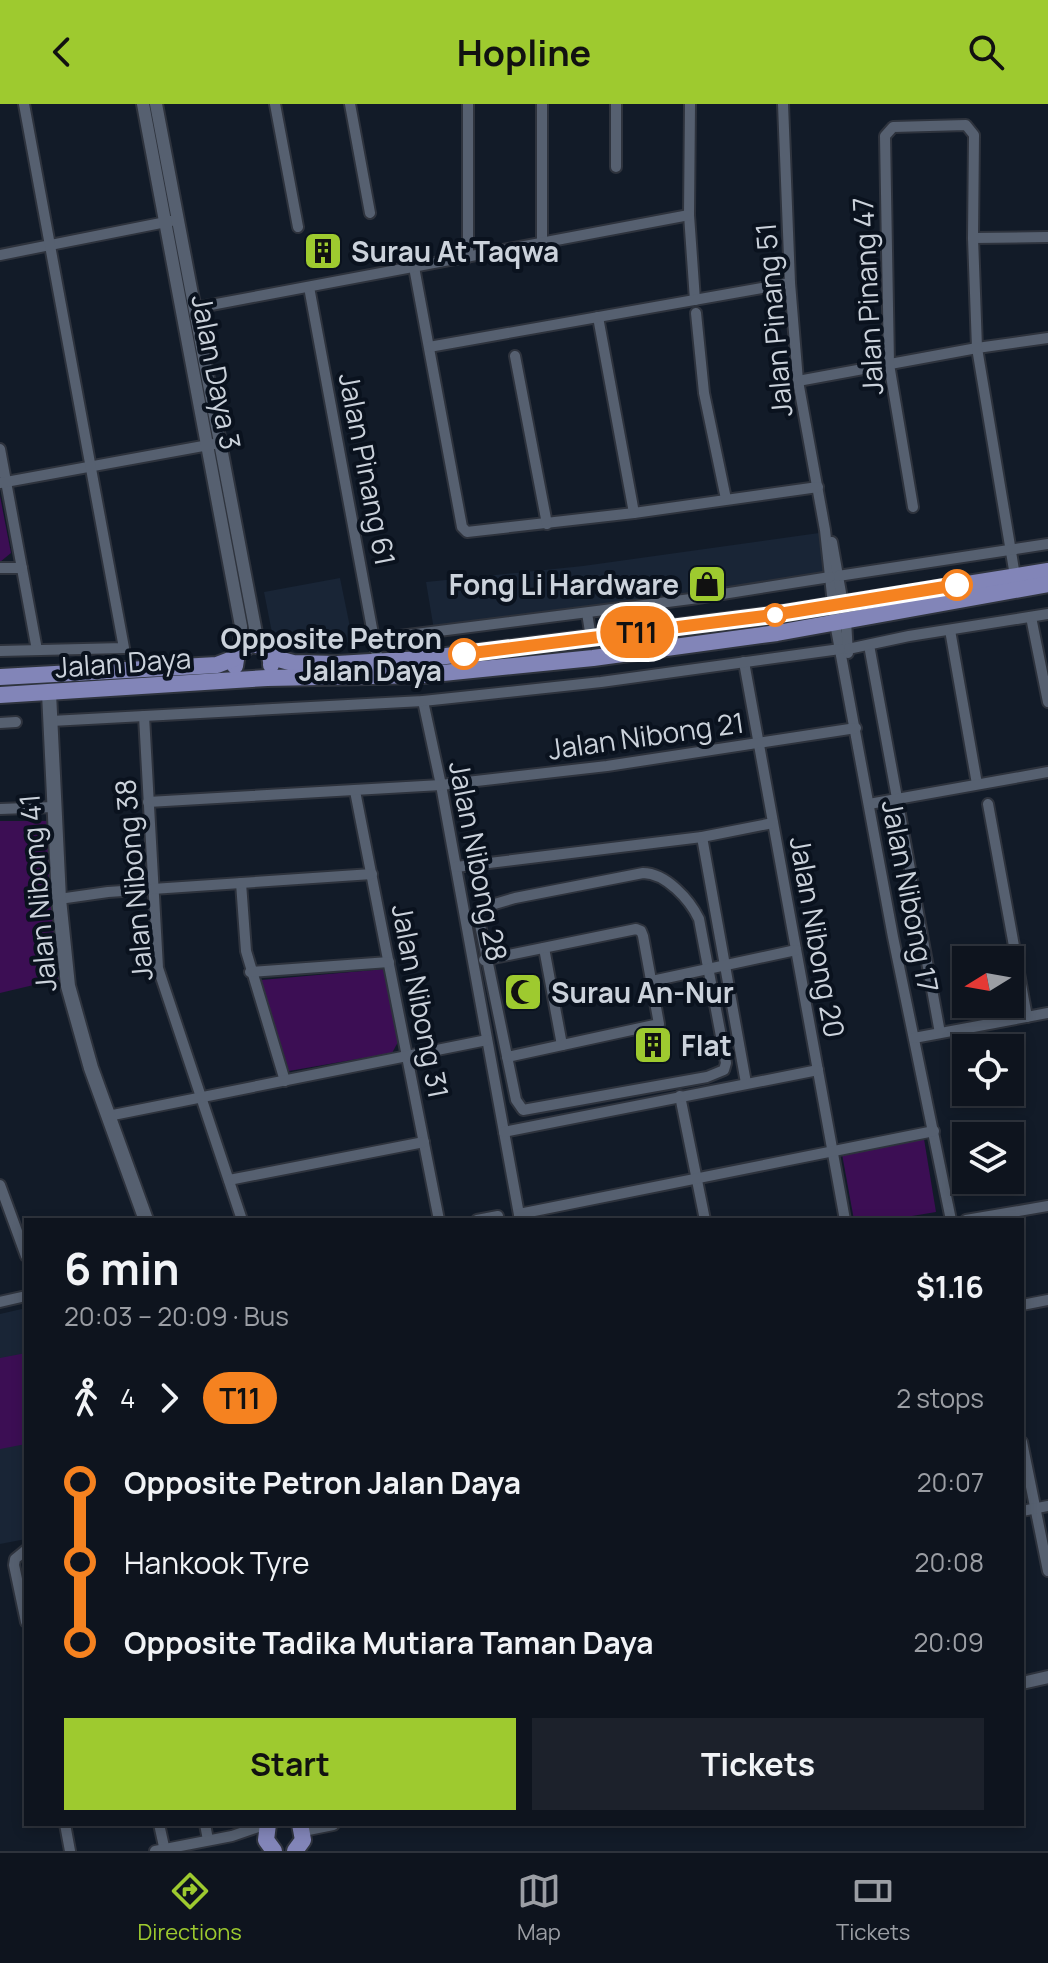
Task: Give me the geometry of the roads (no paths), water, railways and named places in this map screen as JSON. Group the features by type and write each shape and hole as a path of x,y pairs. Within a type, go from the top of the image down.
{"main road":[{"name":"Jalan Daya","path":"0,695 255,679 423,675 593,658 777,633 839,613 1048,571"},
{"name":"Jalan Daya","path":"267,652 293,663 422,659 773,615 839,613 1048,584"},
{"path":"251,644 267,652 270,669 255,679 238,674 237,654 251,644"},
{"name":"Jalan Daya","path":"0,677 217,665 237,654"},
{"name":"Jalan Nibong 41","path":"49,693 59,899 68,986 91,1068 145,1218"},
{"path":"267,1826 265,1835 271,1849"},
{"path":"298,1850 303,1840 302,1827"}],"street":[{"path":"0,651 124,648 24,104"},
{"name":"Jalan Daya 3","path":"143,104 195,308 256,633 267,652"},
{"name":"Jalan Daya 3","path":"156,104 171,221 207,446 241,626 237,654"},
{"path":"275,104 298,227"},
{"path":"350,104 370,213"},
{"path":"468,104 468,257"},
{"path":"542,104 542,243"},
{"path":"616,104 616,167"},
{"path":"690,104 689,215 695,300"},
{"name":"Jalan Pinang 51","path":"783,104 790,283 798,381 844,649"},
{"name":"Jalan Pinang 47","path":"913,507 889,364 885,136 888,130 893,127 966,125 971,128 974,135 973,238"},
{"path":"195,308 689,215"},
{"path":"0,255 171,221"},
{"path":"1015,576 977,348 973,238 1048,237"},
{"path":"414,267 455,497 462,527 467,532 818,487"},
{"path":"429,347 790,283"},
{"name":"Jalan Pinang 61","path":"309,287 378,661"},
{"path":"696,313 704,393 726,499"},
{"path":"598,317 634,513"},
{"path":"798,381 1048,338"},
{"path":"515,356 547,524"},
{"path":"3,483 220,443"},
{"path":"0,449 3,483 37,650"},
{"path":"376,639 587,613 1048,544"},
{"path":"0,568 22,568"},
{"path":"587,613 591,638"},
{"path":"51,721 423,701 601,682 844,649 1048,614"},
{"path":"1031,617 1048,702"},
{"path":"950,630 977,784"},
{"path":"869,645 940,1033"},
{"name":"Jalan Nibong 17","path":"844,649 869,804 951,1218"},
{"name":"Jalan Nibong 20","path":"744,662 845,1218"},
{"name":"Jalan Nibong 28","path":"423,701 520,1217"},
{"name":"Jalan Nibong 38","path":"144,716 158,968 241,1218"},
{"path":"0,723 16,722"},
{"name":"Jalan Nibong 21","path":"148,802 441,785 607,766 856,728"},
{"path":"869,804 1048,772"},
{"name":"Jalan Nibong 31","path":"355,791 439,1218"},
{"path":"988,804 1027,1017"},
{"path":"0,809 54,807"},
{"path":"456,867 702,837 773,823"},
{"path":"702,837 746,1083"},
{"path":"652,873 660,876 695,910 708,968 726,1063 719,1074 523,1110 516,1100 478,915 485,905 652,873"},
{"path":"59,899 152,889 372,874"},
{"path":"241,883 250,972 285,1081"},
{"path":"474,963 636,929 643,936 659,1024 507,1057"},
{"path":"544,948 562,1045"},
{"path":"652,981 796,950"},
{"path":"250,972 389,962"},
{"path":"914,1038 1048,1013"},
{"path":"108,1116 487,1040"},
{"path":"504,1132 818,1070"},
{"path":"680,1096 705,1218"},
{"path":"520,1217 934,1131"},
{"path":"229,1180 424,1142"},
{"path":"0,1185 4,1207 24,1252"},
{"path":"978,1218 1048,1206"},
{"path":"488,1218 498,1216"},
{"path":"0,1302 24,1296"},
{"path":"1024,1305 1048,1300"},
{"path":"1024,1452 1048,1571"},
{"path":"1024,1511 1048,1506"},
{"path":"22,1553 14,1565 24,1612"},
{"path":"1024,1683 1048,1677"},
{"path":"65,1826 70,1851"},
{"path":"159,1826 161,1850 232,1836 261,1826"},
{"path":"205,1826 208,1840"},
{"path":"232,1836 253,1838 271,1849"}],"place":[{"name":"Surau At Taqwa","path":"323,251"},
{"name":"Fong Li Hardware","path":"707,584"},
{"name":"Opposite Petron Jalan Daya","path":"464,654"},
{"name":"Surau An-Nur","path":"523,992"},
{"name":"Flat","path":"653,1045"}]}
